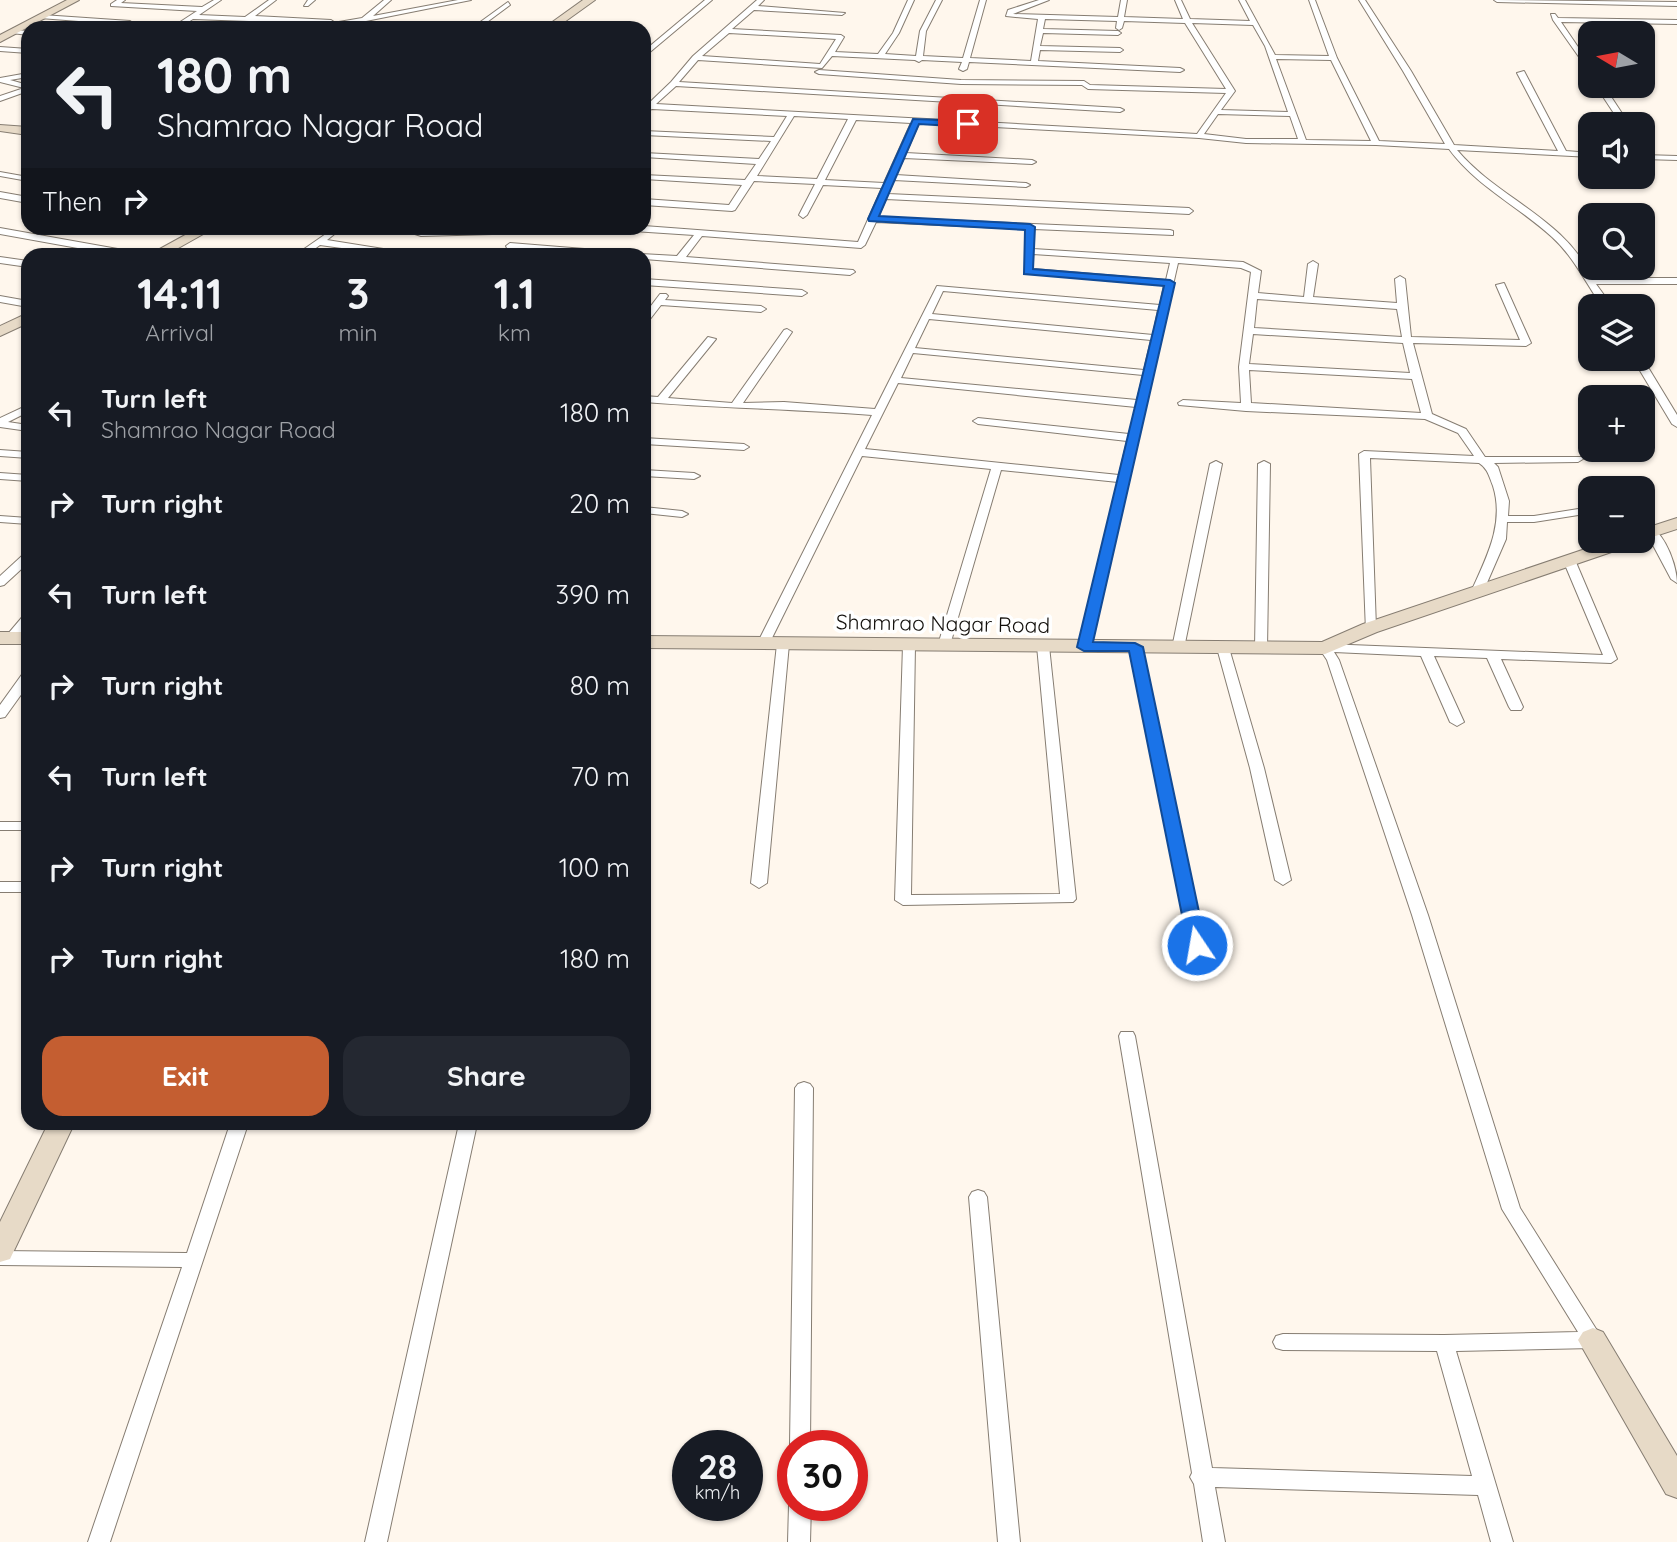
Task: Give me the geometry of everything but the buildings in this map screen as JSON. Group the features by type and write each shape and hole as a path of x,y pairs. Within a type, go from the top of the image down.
{"street":[{"path":"34,21 74,0"},
{"path":"122,0 113,5 203,9"},
{"path":"185,21 218,0"},
{"path":"248,18 273,0"},
{"path":"366,21 388,0"},
{"path":"373,21 468,0"},
{"path":"559,21 590,0"},
{"path":"651,49 709,0"},
{"path":"651,104 674,84 696,58 761,0"},
{"path":"879,57 896,33 911,0"},
{"path":"919,60 923,31 939,0"},
{"path":"961,82 964,62 984,0"},
{"path":"1046,0 1010,11 1009,16 1255,23"},
{"path":"1119,68 1118,33 1124,0"},
{"path":"1178,0 1187,21 1231,92"},
{"path":"1242,0 1272,57 1303,142"},
{"path":"1312,0 1333,58 1376,143"},
{"path":"1362,0 1414,83 1447,146 1471,170 1566,244 1587,270 1589,281 1598,294"},
{"path":"1497,0 1677,4"},
{"path":"1544,1 1578,53"},
{"path":"485,21 508,4"},
{"path":"753,8 842,13"},
{"path":"314,20 328,10"},
{"path":"42,17 133,21"},
{"path":"191,17 322,21"},
{"path":"1034,63 1042,17"},
{"path":"1556,20 1677,22"},
{"path":"0,38 21,28"},
{"path":"811,92 821,69 848,28"},
{"path":"729,31 841,37"},
{"path":"1040,31 1118,33"},
{"path":"13,32 21,33"},
{"path":"1037,48 1120,50"},
{"path":"0,49 21,50"},
{"path":"832,54 1180,70"},
{"path":"1272,57 1333,58"},
{"path":"696,58 961,82 1084,83 1088,87 1231,92"},
{"path":"766,72 772,63"},
{"path":"1521,73 1563,153"},
{"path":"0,80 21,76"},
{"path":"0,80 21,86"},
{"path":"754,89 760,80"},
{"path":"674,84 1120,110"},
{"path":"1115,88 1125,134"},
{"path":"0,99 21,91"},
{"path":"1199,136 1231,92"},
{"path":"651,108 1199,136 1246,141 1376,143 1578,154"},
{"path":"1217,112 1292,114"},
{"path":"651,202 732,208 792,114"},
{"path":"803,215 853,118"},
{"path":"651,229 861,245 916,121"},
{"path":"0,128 21,130"},
{"path":"651,133 776,139"},
{"path":"651,155 761,162"},
{"path":"901,155 1032,162"},
{"path":"1655,157 1677,158"},
{"path":"0,174 21,178"},
{"path":"651,177 1026,185"},
{"path":"0,195 21,199"},
{"path":"883,196 1189,211"},
{"path":"873,219 1170,233"},
{"path":"1030,227 1028,271 1170,283"},
{"path":"0,231 21,235"},
{"path":"679,259 700,233"},
{"path":"22,235 95,248"},
{"path":"168,248 193,235"},
{"path":"309,248 328,235"},
{"path":"318,242 407,245 481,235"},
{"path":"510,246 520,235"},
{"path":"510,246 535,248"},
{"path":"1029,251 1244,265 1256,271 1244,368 1246,408"},
{"path":"651,257 850,272"},
{"path":"1084,647 1175,259"},
{"path":"0,260 21,263"},
{"path":"1308,300 1313,264"},
{"path":"1400,279 1400,306 1406,340 1427,416"},
{"path":"1589,281 1677,281"},
{"path":"651,282 802,293"},
{"path":"651,312 672,284"},
{"path":"1250,331 1406,340 1526,343 1501,285"},
{"path":"763,644 940,288 1164,309"},
{"path":"1254,296 1400,306"},
{"path":"0,299 21,303"},
{"path":"659,302 761,309"},
{"path":"926,317 1157,338"},
{"path":"3,330 21,321"},
{"path":"735,406 787,332"},
{"path":"662,399 711,339"},
{"path":"909,349 1149,373"},
{"path":"1244,368 1417,376"},
{"path":"1645,371 1677,424"},
{"path":"894,380 1141,404"},
{"path":"651,399 735,406 784,405 878,412"},
{"path":"1183,403 1427,416 1462,430 1482,460 1492,467 1503,501 1500,539 1476,592"},
{"path":"0,423 21,412"},
{"path":"978,421 1133,438"},
{"path":"0,423 21,427"},
{"path":"651,441 744,447"},
{"path":"858,452 1124,479"},
{"path":"0,453 21,454"},
{"path":"1370,628 1364,454 1482,460 1578,459"},
{"path":"1178,648 1216,464"},
{"path":"1261,649 1264,464"},
{"path":"944,645 997,466"},
{"path":"651,473 694,476"},
{"path":"0,476 21,478"},
{"path":"651,511 682,514"},
{"path":"1501,519 1534,519 1578,512"},
{"path":"0,519 21,520"},
{"path":"1655,531 1677,523"},
{"path":"1655,544 1677,579"},
{"path":"1325,648 1370,628 1590,553"},
{"path":"1325,648 1611,659 1569,560"},
{"path":"0,564 21,561"},
{"path":"0,582 21,563"},
{"name":"Shamrao Nagar Road","path":"651,642 1325,648"},
{"path":"759,883 783,644"},
{"path":"909,645 903,900 1068,899 1043,646"},
{"path":"1135,647 1197,945"},
{"path":"1223,648 1257,768 1283,880"},
{"path":"1325,648 1333,660 1420,915 1511,1209 1593,1340 1677,1484"},
{"path":"1427,654 1457,722"},
{"path":"1493,656 1516,707"},
{"path":"0,714 21,686"},
{"path":"0,826 21,826"},
{"path":"0,887 21,887"},
{"path":"1127,1036 1214,1542"},
{"path":"800,1430 804,1088"},
{"path":"0,1251 58,1130"},
{"path":"99,1542 237,1130"},
{"path":"376,1542 467,1130"},
{"path":"978,1197 1009,1542"},
{"path":"0,1258 194,1260"},
{"path":"1283,1342 1593,1340"},
{"path":"1444,1343 1502,1542"},
{"path":"1201,1478 1486,1486"},
{"path":"799,1542 800,1521"}],"route":[{"path":"968,124 916,121 873,219 1030,227 1028,271 1170,283 1084,647 1135,647 1197,945"}]}
